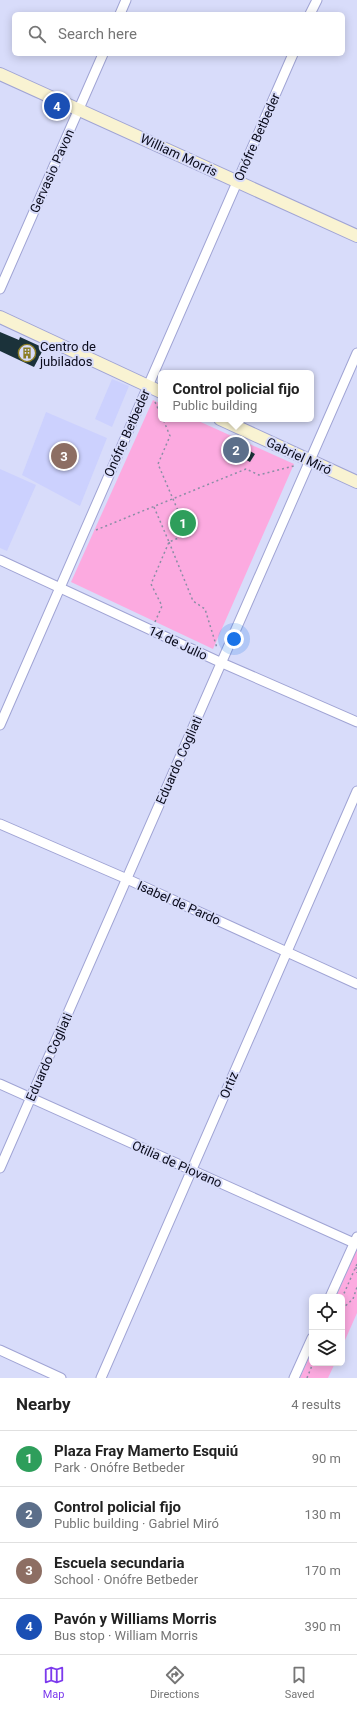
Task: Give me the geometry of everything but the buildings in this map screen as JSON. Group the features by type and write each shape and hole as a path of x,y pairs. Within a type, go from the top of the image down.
{"street":[{"path":"121,12 126,0"},
{"path":"311,12 317,0"},
{"name":"Gervasio Pavon","path":"0,289 102,56"},
{"name":"Onófre Betbeder","path":"0,725 292,56"},
{"name":"William Morris","path":"0,74 357,236"},
{"path":"0,317 158,391"},
{"name":"Eduardo Cogliati","path":"0,1168 357,353"},
{"name":"Gabriel Miró","path":"226,422 357,482"},
{"name":"14 de Julio","path":"0,560 222,663 357,722"},
{"name":"Ortiz","path":"101,1378 357,791"},
{"name":"Isabel de Pardo","path":"0,824 127,879 357,984"},
{"name":"Otilia de Piovano","path":"0,1084 192,1170 356,1240"},
{"path":"331,1294 356,1240"},
{"path":"294,1378 309,1345"},
{"path":"0,1350 61,1378"}],"path":[{"path":"152,631 162,606 151,584 169,542 188,534 158,464 170,436 164,422"},
{"path":"83,535 246,469 259,475 311,461"},
{"path":"154,506 192,601 205,609 222,663"},
{"path":"344,1294 357,1264"},
{"path":"345,1306 353,1299 357,1287"},
{"path":"307,1378 312,1366"}],"shaded area":[{"path":"112,379 129,386 112,427 95,419"},
{"path":"153,400 158,402 158,422 201,422 294,464 213,649 71,582"},
{"path":"46,412 107,438 80,506 22,475"},
{"path":"0,469 36,485 7,551 0,548"},
{"path":"357,1248 357,1313 345,1340 345,1294 337,1294"},
{"path":"309,1358 309,1366 334,1366 328,1378 300,1378"}],"place":[{"name":"Pavón y Williams Morris","path":"57,106"},
{"name":"Centro de jubilados","path":"27,353"},
{"name":"Control policial fijo","path":"236,450"},
{"name":"Escuela secundaria","path":"64,456"},
{"name":"Plaza Fray Mamerto Esquiú","path":"183,523"}]}
